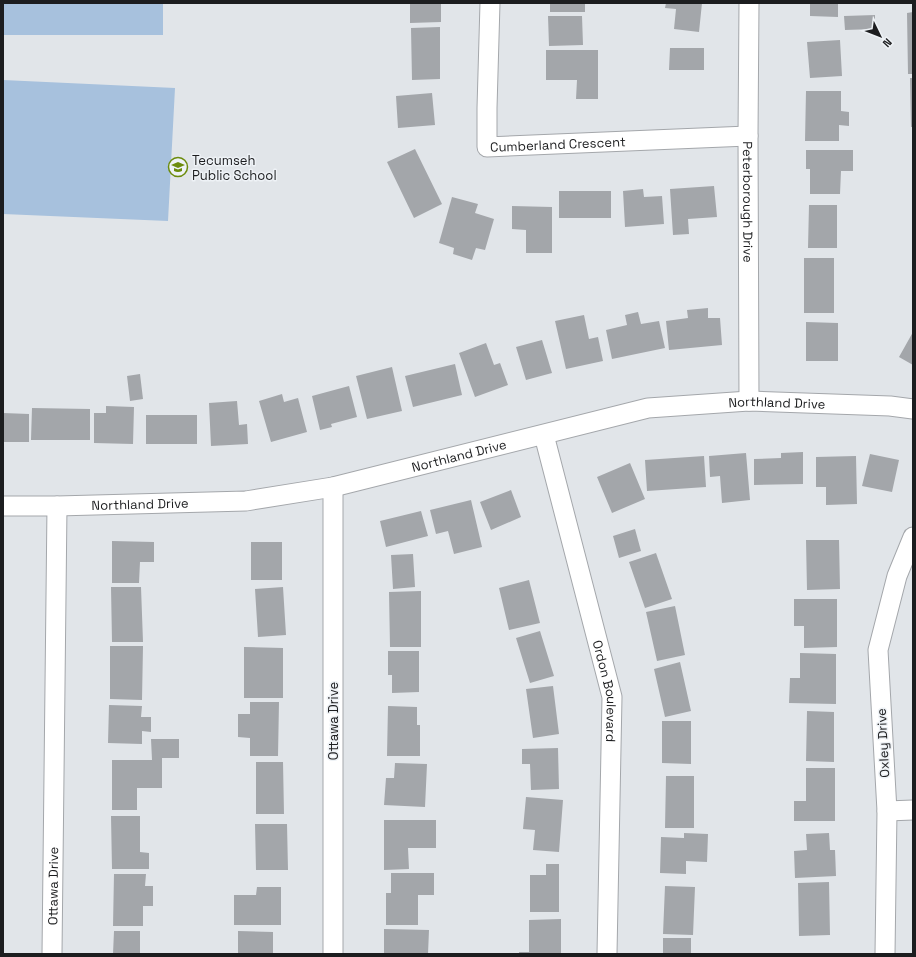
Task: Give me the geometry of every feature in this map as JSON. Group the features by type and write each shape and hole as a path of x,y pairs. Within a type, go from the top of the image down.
{"street":[{"name":"Cumberland Crescent","path":"490,3 487,147 748,136"},
{"name":"Peterborough Drive","path":"749,3 749,401"},
{"name":"Northland Drive","path":"3,506 246,501 333,487 648,408 749,401 890,406 913,409"},
{"name":"Ordon Boulevard","path":"544,435 612,697 607,954"},
{"name":"Ottawa Drive","path":"333,487 333,954"},
{"name":"Ottawa Drive","path":"52,954 58,506"},
{"name":"Oxley Drive","path":"885,954 887,810 878,650 897,576 913,537"},
{"path":"887,810 913,810"}],"shaded area":[{"path":"3,3 163,3 163,35 3,35"},
{"path":"3,80 175,88 168,221 3,214"}],"building":[{"path":"410,3 441,3 441,22 410,23"},
{"path":"550,3 585,3 585,12 550,12"},
{"path":"666,3 702,3 699,32 674,29 676,9 665,8"},
{"path":"810,3 838,3 838,17 810,16"},
{"path":"913,12 913,74 908,74 907,13"},
{"path":"875,15 875,29 845,30 844,16"},
{"path":"548,16 582,16 583,45 549,46"},
{"path":"440,27 440,79 412,80 411,28"},
{"path":"840,40 842,76 810,78 807,42"},
{"path":"670,48 704,48 704,70 669,70"},
{"path":"546,50 598,50 598,99 576,99 577,80 546,80"},
{"path":"910,78 913,78 913,127 911,127"},
{"path":"806,91 841,91 841,111 849,112 849,126 839,125 839,141 805,141"},
{"path":"432,93 435,125 398,128 396,96"},
{"path":"415,149 442,204 414,218 387,162"},
{"path":"806,150 853,150 853,171 841,171 840,194 810,194 810,169 806,169"},
{"path":"714,186 717,217 688,219 689,234 673,235 670,189"},
{"path":"643,189 644,197 662,196 664,224 625,227 623,191"},
{"path":"559,191 611,191 611,218 559,218"},
{"path":"452,197 478,204 475,213 494,219 485,250 476,248 472,260 453,254 454,248 439,243"},
{"path":"809,205 837,205 837,248 808,248"},
{"path":"512,206 552,207 552,253 526,253 526,230 512,229"},
{"path":"804,258 834,258 834,313 804,313"},
{"path":"708,308 708,318 720,318 722,345 669,350 666,321 688,318 687,310"},
{"path":"638,312 641,324 659,321 665,348 612,359 606,330 627,325 625,315"},
{"path":"584,315 589,339 598,337 603,361 566,369 555,321"},
{"path":"806,322 838,323 838,361 806,361"},
{"path":"913,332 913,365 899,357"},
{"path":"542,340 552,373 526,380 516,347"},
{"path":"486,343 494,365 500,363 508,385 475,397 459,353"},
{"path":"455,364 462,395 413,407 405,376"},
{"path":"392,367 402,411 367,419 356,376"},
{"path":"140,374 143,399 130,401 127,376"},
{"path":"349,386 357,417 331,424 332,427 320,430 312,396"},
{"path":"282,394 284,402 298,398 307,432 271,442 259,401"},
{"path":"237,401 239,425 247,424 248,444 211,446 209,403"},
{"path":"106,406 134,407 133,444 94,443 94,413 106,413"},
{"path":"32,408 90,409 90,440 31,440"},
{"path":"3,413 29,414 29,442 3,442"},
{"path":"146,415 197,415 197,444 146,444"},
{"path":"803,452 803,484 754,485 754,459 781,458 781,453"},
{"path":"746,453 750,500 722,503 720,476 710,477 709,456"},
{"path":"870,454 899,460 892,492 862,486"},
{"path":"704,456 706,487 647,491 645,460"},
{"path":"856,456 857,504 826,505 826,487 816,487 816,457"},
{"path":"630,463 645,499 612,513 597,477"},
{"path":"511,490 521,517 491,530 480,502"},
{"path":"471,500 482,547 454,554 448,531 436,534 430,510"},
{"path":"421,511 428,536 386,547 380,521"},
{"path":"635,529 641,551 619,558 613,536"},
{"path":"806,540 839,540 840,589 807,590"},
{"path":"112,541 154,542 154,562 140,562 139,583 112,583"},
{"path":"251,542 282,542 282,580 251,580"},
{"path":"656,553 672,599 645,608 629,562"},
{"path":"413,554 415,587 393,589 391,555"},
{"path":"529,580 540,623 509,630 499,588"},
{"path":"111,587 141,587 143,642 112,642"},
{"path":"283,587 286,635 258,637 255,589"},
{"path":"421,591 421,647 390,647 389,592"},
{"path":"794,599 837,599 837,647 804,648 804,626 794,626"},
{"path":"675,606 685,655 657,661 646,612"},
{"path":"540,631 554,676 530,683 516,638"},
{"path":"110,646 143,646 142,700 110,699"},
{"path":"244,647 283,648 283,698 244,698"},
{"path":"388,651 419,651 419,692 392,693 392,675 388,675"},
{"path":"800,653 836,654 836,704 789,703 790,678 800,678"},
{"path":"680,662 691,711 665,717 654,669"},
{"path":"553,686 559,734 533,738 526,689"},
{"path":"250,702 279,702 278,756 250,756 250,738 238,737 238,714 250,714"},
{"path":"109,705 142,706 141,717 151,717 151,732 142,731 142,744 108,743"},
{"path":"388,706 417,707 417,725 420,725 420,756 387,756"},
{"path":"807,711 834,712 834,762 806,761"},
{"path":"662,721 691,721 691,764 662,763"},
{"path":"151,739 179,739 179,758 162,758 162,788 137,788 137,810 112,810 112,760 152,760"},
{"path":"558,748 559,789 531,790 530,764 522,764 522,749"},
{"path":"256,762 283,762 284,814 256,814"},
{"path":"395,763 427,764 425,807 384,805 386,778 394,778"},
{"path":"806,768 835,768 835,821 794,821 794,801 806,801"},
{"path":"666,776 694,776 694,828 665,828"},
{"path":"526,797 563,800 559,852 533,850 535,830 523,829"},
{"path":"111,816 140,816 140,852 149,853 149,869 112,869"},
{"path":"384,820 436,820 436,848 408,848 409,869 384,870"},
{"path":"255,824 287,824 288,870 256,870"},
{"path":"684,833 708,834 707,862 686,861 686,874 660,873 661,837 684,838"},
{"path":"829,833 830,850 835,850 836,876 795,878 794,851 807,850 806,834"},
{"path":"546,864 559,864 559,912 530,912 530,875 546,875"},
{"path":"391,873 434,873 434,895 418,895 418,925 386,925 386,893 391,893"},
{"path":"114,874 146,874 145,886 153,886 153,906 143,906 143,926 113,926"},
{"path":"829,882 830,935 799,936 798,883"},
{"path":"665,886 695,887 693,935 663,934"},
{"path":"257,887 281,887 281,925 234,925 234,895 256,895"},
{"path":"561,919 561,954 519,954 519,952 529,952 529,920"},
{"path":"384,929 429,930 428,954 384,954"},
{"path":"114,931 140,931 140,954 113,954"},
{"path":"238,931 273,932 273,954 238,954"},
{"path":"663,938 691,938 691,954 663,954"}],"place":[{"name":"Tecumseh Public School","path":"178,167"}]}
